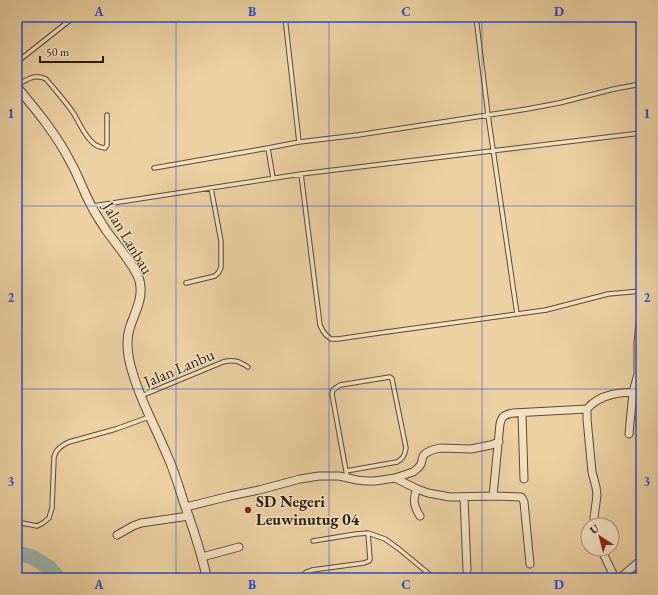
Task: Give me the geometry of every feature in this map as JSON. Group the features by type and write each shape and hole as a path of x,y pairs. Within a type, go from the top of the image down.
{"street":[{"name":"Jalan Lanbau","path":"17,86 48,125 71,163 92,207 136,272 140,281 141,292 128,337 128,357 141,396 167,455 186,507 197,539 207,578"},
{"path":"629,434 632,392 638,374 638,342 640,323"},
{"path":"493,496 501,419 504,416 522,413 587,409 608,395 641,392"},
{"path":"587,409 586,419 592,472 597,495 594,517"},
{"path":"522,413 524,479"},
{"path":"186,507 307,478 347,474 357,480 371,481 395,478 413,472 421,464 423,456 432,450 440,448 471,449 499,442"},
{"path":"395,478 428,493 450,497 521,497 524,500 530,564"},
{"path":"417,489 414,503 420,516"},
{"path":"464,497 467,570"},
{"path":"117,535 141,523 189,516"},
{"path":"202,557 239,547"},
{"path":"605,557 615,578"},
{"path":"620,578 641,560"}],"lane":[{"path":"17,62 74,17"},
{"path":"285,17 299,142"},
{"path":"476,17 488,116 517,314"},
{"path":"17,86 37,76 41,76 46,79 71,110 85,134 95,145 105,148 107,145 107,115"},
{"path":"154,168 299,142 488,116 559,103 641,84"},
{"path":"92,207 301,174 641,133"},
{"path":"268,148 273,178"},
{"path":"301,174 320,325 326,335 331,339 546,310 608,294 641,291"},
{"path":"186,283 215,276 221,267 221,246 211,188"},
{"name":"Jalan Lanbu","path":"141,396 230,360 237,361 248,367"},
{"path":"390,377 392,378 406,453 403,458 397,462 347,474 332,394 333,390 340,385 390,377"},
{"path":"17,522 37,526 49,518 52,508 54,457 58,448 69,442 116,429 150,417"},
{"path":"313,541 368,533 385,539 434,578"},
{"path":"302,578 305,573 312,570 369,561 368,533"}],"waterway":[{"path":"17,553 32,557 50,568 58,578"}],"place":[{"name":"SD Negeri Leuwinutug 04","path":"248,510"}]}
